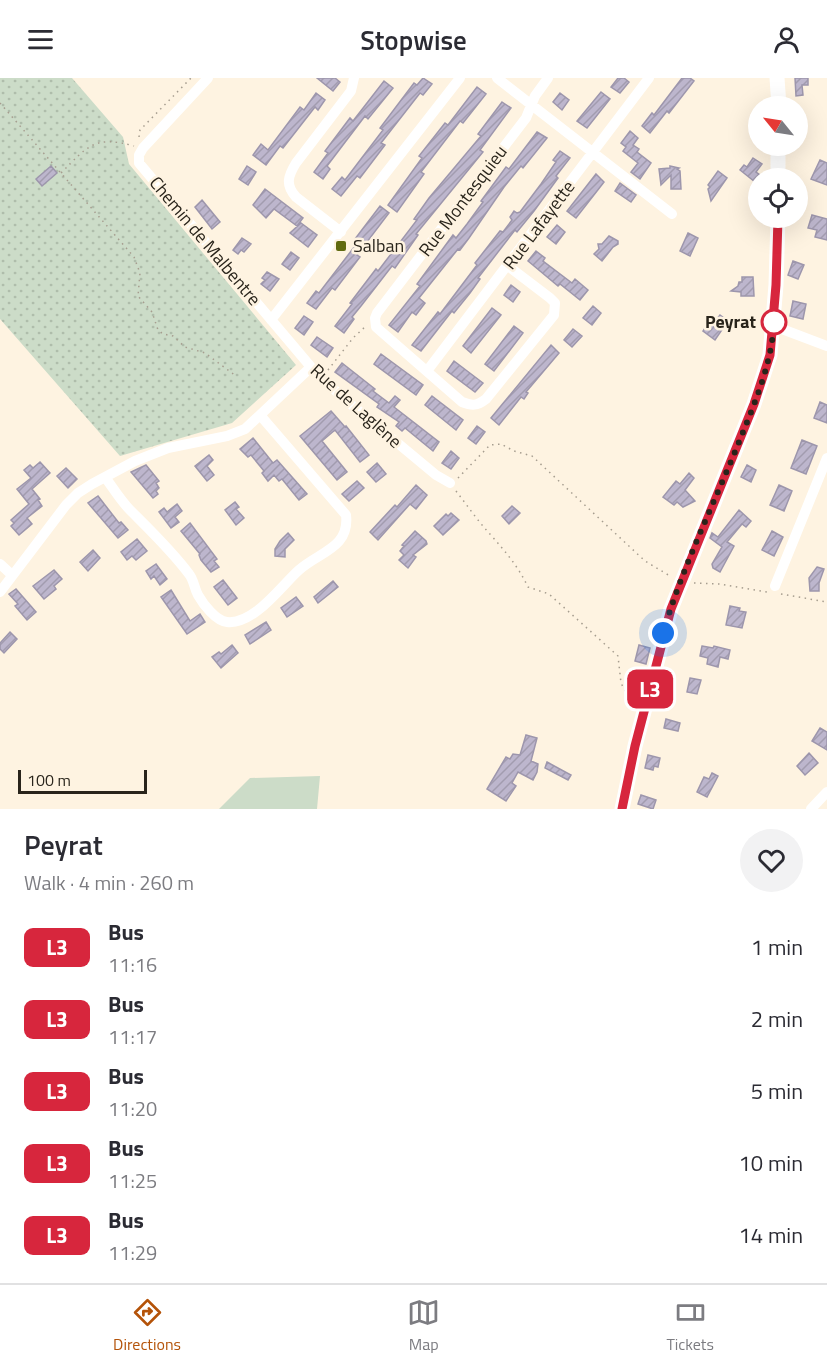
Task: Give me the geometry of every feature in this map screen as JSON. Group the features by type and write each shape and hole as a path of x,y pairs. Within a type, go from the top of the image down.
{"main road":[{"path":"777,78 778,96"},
{"path":"622,809 663,633 680,582 754,404 770,355 774,326 778,228"}],"street":[{"path":"144,146 208,78"},
{"path":"341,232 296,197 288,183 289,174 296,163 351,91 354,78"},
{"path":"271,320 460,78"},
{"path":"497,78 672,214"},
{"name":"Rue Montesquieu","path":"375,322 377,314 526,118 535,96 548,78"},
{"name":"Rue Lafayette","path":"427,371 649,78"},
{"name":"Chemin de Malbentre","path":"144,146 139,155 139,163 271,320"},
{"path":"375,322 380,332 462,402 479,405 555,315 555,303 508,266"},
{"name":"Rue de Laglène","path":"271,320 322,378 435,475 450,483"},
{"path":"774,326 827,346"},
{"path":"0,592 66,505 78,493 135,461 168,448 227,436 245,429 311,367"},
{"path":"105,477 129,510 144,522 191,576 198,595 218,619 226,622 239,621 258,611 300,568 332,548 342,539 347,527 346,515 260,415"},
{"path":"775,586 827,458"},
{"path":"0,564 12,575"},
{"path":"811,809 827,792"}],"path":[{"path":"144,146 138,136 140,130 191,78"},
{"path":"0,103 134,257 140,273 138,296 152,312 158,330 163,334 173,336 185,347 205,353 236,375"},
{"path":"61,173 94,142 144,146"},
{"path":"322,378 360,330 375,322"},
{"path":"644,714 629,701 621,683 618,656 549,594 528,587 507,551 450,483 458,478 490,445 501,444 532,456 645,561 680,582 720,584 827,602"}],"green space":[{"path":"0,78 72,78 123,137 129,164 296,365 232,423 120,456 0,319"},
{"path":"320,776 317,809 219,809 250,778"}],"building":[{"path":"317,78 335,78 340,82 333,91"},
{"path":"423,78 432,84 423,95 420,93 381,143 385,145 360,178 357,176 341,196 332,189 342,177 345,180 383,130 380,128 414,83 417,85"},
{"path":"618,78 624,78 629,82 620,93 611,87"},
{"path":"682,78 690,78 694,81 650,133 642,126 652,113 654,115"},
{"path":"795,78 808,78 808,85 802,85 803,95 796,96"},
{"path":"384,81 393,88 368,119 365,116 327,166 330,169 323,179 314,172 328,153 325,151 350,118 353,121"},
{"path":"477,87 486,94 463,123 460,121 421,172 424,174 397,212 388,205 422,158 419,156 445,123 448,125"},
{"path":"601,92 610,99 587,128 577,121"},
{"path":"316,93 325,100 318,110 315,107 283,148 280,146 266,165 253,155 261,144 268,150 300,107 304,110"},
{"path":"560,93 569,100 562,110 553,102"},
{"path":"502,102 511,108 480,150 483,152 416,234 418,235 395,268 392,266 352,317 354,319 344,333 335,326 352,304 350,303 417,220 414,219 429,198 481,136 478,134"},
{"path":"630,131 638,138 633,145 639,149 637,152 651,163 640,179 631,172 638,163 623,151 626,147 621,143"},
{"path":"537,132 547,138 504,187 460,250 458,249 419,298 425,303 416,315 412,312 398,332 389,325 420,286 417,284 453,235 456,238 467,224 506,167 509,169"},
{"path":"560,151 570,158 534,211 517,232 515,230 478,278 480,279 470,293 454,313 452,311 421,351 412,345 438,312 440,314 500,231 503,232 512,220 510,217 514,211 520,212 556,162 553,160"},
{"path":"753,158 762,164 759,168 748,168 748,176 740,170 744,165 747,167"},
{"path":"820,160 827,163 827,185 811,179"},
{"path":"51,166 57,173 42,186 36,179"},
{"path":"247,166 256,172 248,185 239,179"},
{"path":"670,166 679,168 677,169 680,171 681,189 671,189 671,175 661,185 659,169 670,168"},
{"path":"718,171 727,178 711,201 708,185"},
{"path":"596,174 604,182 576,218 567,211"},
{"path":"620,183 636,195 631,202 615,191"},
{"path":"265,189 303,218 297,226 274,209 266,218 253,205"},
{"path":"202,200 220,222 212,229 195,207"},
{"path":"380,206 389,213 357,255 360,257 335,290 332,288 316,309 307,303 316,291 319,293 358,242 355,239"},
{"path":"812,215 827,219 827,240 815,237 817,230 808,228"},
{"path":"301,223 317,235 308,247 290,233"},
{"path":"557,225 565,232 556,244 547,237"},
{"path":"688,233 698,238 690,256 680,251"},
{"path":"609,236 618,241 618,244 602,261 594,254 599,249 598,244 602,244"},
{"path":"242,238 251,244 244,252 241,250 238,254 233,250"},
{"path":"536,251 545,258 543,261 572,283 575,279 588,290 580,300 560,284 558,286 528,261"},
{"path":"291,252 299,258 290,270 282,264"},
{"path":"793,261 804,265 798,279 788,275"},
{"path":"267,272 279,279 270,291 261,284"},
{"path":"742,277 753,277 754,296 741,296 741,292 731,291 738,286 739,282 742,282"},
{"path":"511,285 520,292 513,302 504,295"},
{"path":"793,301 806,304 803,319 790,316"},
{"path":"593,306 601,313 592,325 583,318"},
{"path":"492,308 501,315 471,353 463,346"},
{"path":"720,315 728,321 715,340 703,331 709,322 712,325"},
{"path":"304,316 313,322 304,335 295,328"},
{"path":"514,326 523,333 494,371 485,364"},
{"path":"573,329 582,336 572,347 564,340"},
{"path":"317,337 333,348 327,357 311,345"},
{"path":"551,345 559,353 526,392 528,393 524,399 521,397 499,425 491,418"},
{"path":"381,354 423,385 416,395 374,364"},
{"path":"454,361 483,383 475,392 447,371"},
{"path":"342,363 389,403 395,396 400,400 394,407 439,442 433,451 405,428 402,431 396,426 399,422 377,407 379,404 335,372"},
{"path":"432,396 463,420 456,430 425,405"},
{"path":"820,402 827,405 827,423 814,418"},
{"path":"331,411 369,455 360,462 335,430 322,441 347,472 337,480 300,436"},
{"path":"477,426 485,432 476,444 468,438"},
{"path":"253,438 273,463 277,460 307,494 299,500 282,479 279,481 274,475 268,481 262,473 264,471 251,455 248,457 240,449"},
{"path":"802,440 817,446 806,474 791,468"},
{"path":"451,451 459,458 451,469 442,463"},
{"path":"209,455 213,460 207,466 214,475 207,481 195,466"},
{"path":"40,462 50,473 32,489 40,499 38,500 42,506 27,518 32,524 19,535 11,526 14,523 11,520 29,504 17,489 31,478 24,470 30,465 33,468"},
{"path":"377,463 386,474 376,482 367,472"},
{"path":"146,465 159,481 156,483 159,488 156,491 158,494 153,498 131,472"},
{"path":"747,465 756,470 751,482 741,477"},
{"path":"66,468 77,479 68,488 57,476"},
{"path":"689,473 694,478 685,490 695,501 683,507 677,502 674,505 663,497 676,481 680,484"},
{"path":"357,481 364,488 349,501 342,494"},
{"path":"416,485 427,495 416,509 410,504 378,540 370,532 395,505 397,507"},
{"path":"779,485 792,491 784,511 770,505"},
{"path":"98,496 119,523 121,522 128,530 118,538 88,503"},
{"path":"235,502 239,507 236,509 244,518 236,525 225,510"},
{"path":"177,504 182,511 175,517 179,522 171,528 159,512 164,508 167,512"},
{"path":"512,506 520,513 509,524 502,516"},
{"path":"739,510 751,521 746,527 742,524 727,542 734,546 720,572 713,568 712,564 722,547 710,538 712,533 718,537"},
{"path":"451,513 459,520 443,535 434,526 446,514 448,516"},
{"path":"190,523 217,559 214,561 219,567 211,572 181,531"},
{"path":"415,531 427,544 413,555 416,557 408,568 399,560 404,555 400,551 404,546 402,545"},
{"path":"772,531 783,537 774,556 762,550"},
{"path":"288,533 294,540 285,549 285,557 275,556 275,549"},
{"path":"137,539 147,551 136,560 132,556 127,560 121,552"},
{"path":"93,550 100,558 88,571 80,562"},
{"path":"156,564 167,579 160,585 154,576 151,579 146,571"},
{"path":"817,567 824,569 819,591 810,591 809,578"},
{"path":"54,570 62,579 54,586 56,589 44,599 33,586"},
{"path":"223,580 237,598 228,605 214,587"},
{"path":"333,581 338,587 318,603 314,597"},
{"path":"16,589 36,612 27,620 15,606 18,604 9,594"},
{"path":"171,590 190,621 200,614 205,622 187,634 161,597"},
{"path":"296,597 303,606 287,617 281,608"},
{"path":"730,606 746,612 742,628 726,625"},
{"path":"266,622 271,630 250,644 245,635"},
{"path":"10,632 17,639 4,653 0,649 0,643"},
{"path":"232,645 238,653 221,668 212,657 219,652 221,654"},
{"path":"639,645 650,648 646,664 635,661"},
{"path":"702,646 730,650 728,659 720,657 718,667 707,664 708,658 700,656"},
{"path":"690,678 701,680 697,694 687,692"},
{"path":"666,719 680,723 678,731 664,728"},
{"path":"820,728 827,732 827,750 812,741"},
{"path":"526,735 537,738 531,761 538,764 537,772 533,780 518,772 512,783 516,786 506,801 487,789 506,757 510,759 513,754 520,755"},
{"path":"809,753 818,763 805,775 797,766"},
{"path":"648,755 660,758 658,767 654,766 653,770 645,768"},
{"path":"547,762 571,775 568,780 545,768"},
{"path":"712,773 718,776 707,797 697,792 704,777 709,779"},
{"path":"641,795 656,800 653,809 638,804"}],"bus line":[{"name":"L3","path":"622,809 663,633 680,582 754,404 770,355 774,326 778,228"}],"place":[{"name":"Salban","path":"341,246"},
{"name":"Peyrat","path":"774,322"}],"route":[{"path":"663,633 680,582 754,404 770,355 774,322"}]}
